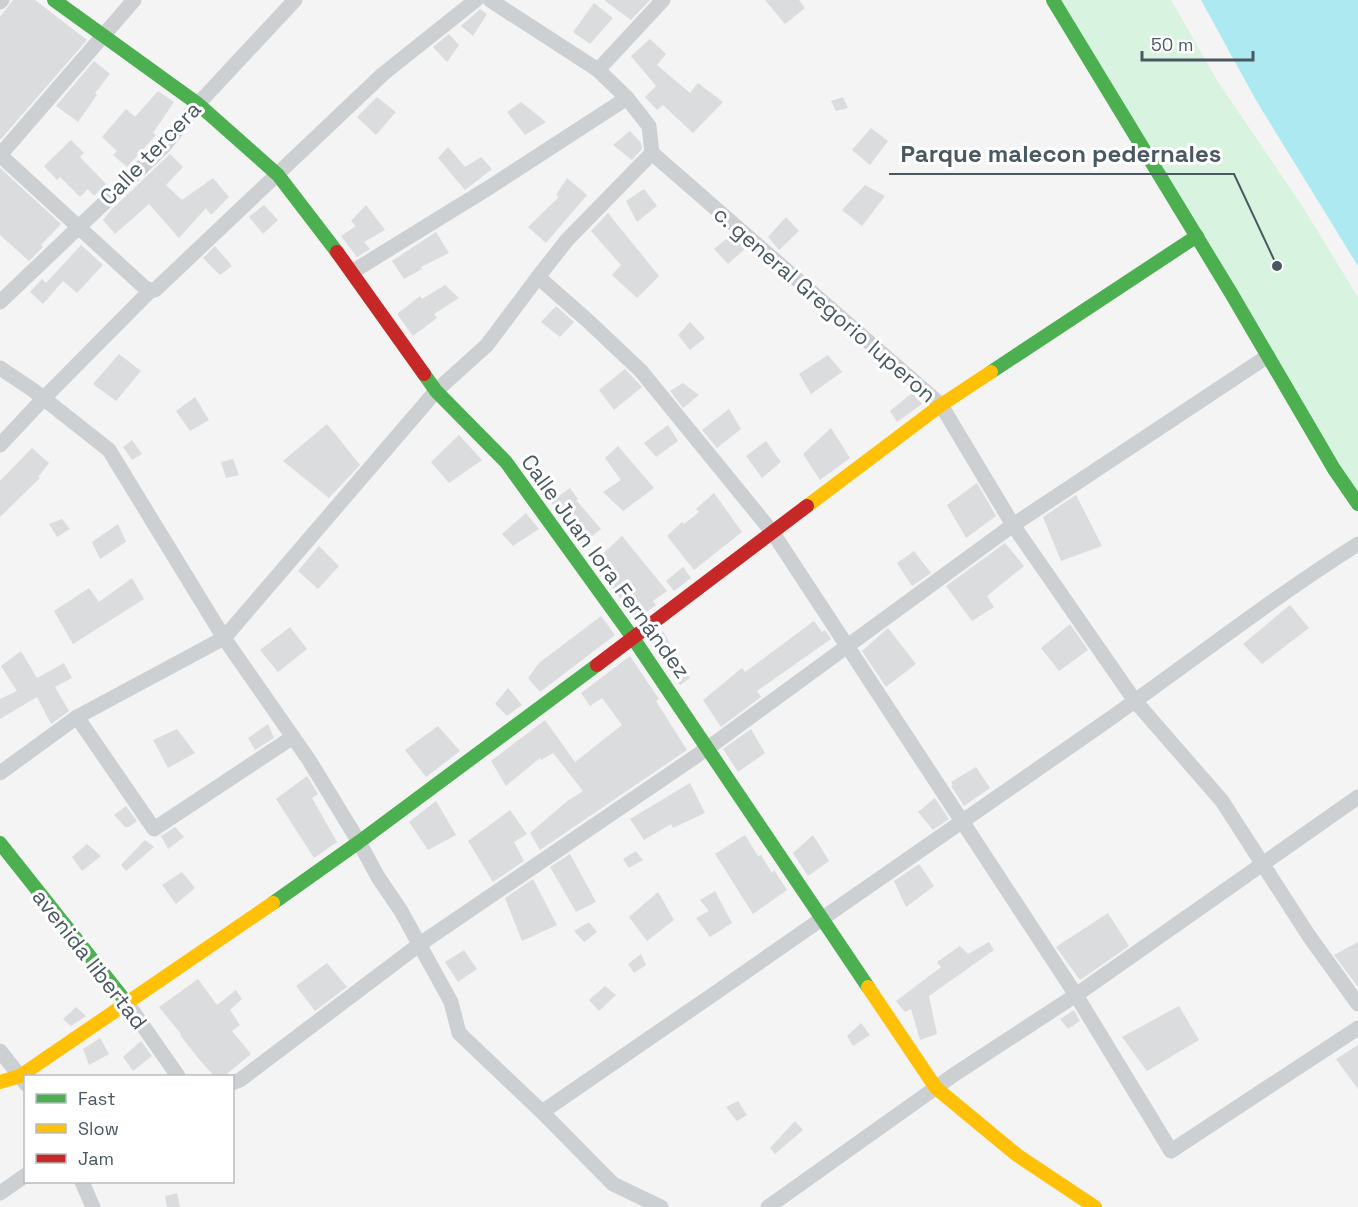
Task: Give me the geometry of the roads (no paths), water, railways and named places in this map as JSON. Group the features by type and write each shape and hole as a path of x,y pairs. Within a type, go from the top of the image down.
{"main road":[{"name":"Calle Juan lora Fernández","path":"54,0 198,104 278,175 352,272 436,391 506,462 633,638 936,1088 1017,1155 1095,1207"},
{"path":"1053,0 1197,236 1334,469 1358,504"},
{"path":"30,1075 127,1003 359,842 941,405 1197,236"},
{"name":"avenida libertad","path":"0,843 127,1003"},
{"path":"0,1082 23,1080"}],"street":[{"path":"134,0 0,155 144,287 151,290"},
{"name":"Calle tercera","path":"0,302 77,226 163,147 198,104 294,0"},
{"path":"0,445 151,290 155,290 383,74 476,0"},
{"path":"0,773 77,717 224,638 436,391 487,345 567,240 652,153 649,126 627,98 598,70 490,0"},
{"path":"598,70 663,0"},
{"path":"352,272 490,187 627,98"},
{"name":"c. general Gregorio luperon","path":"652,153 941,405 1013,525 1136,701 1222,801 1309,936 1358,1004"},
{"path":"538,277 641,371 773,532 1076,995 1171,1152 1358,1028"},
{"path":"234,1082 420,944 708,748 1013,525 1268,356"},
{"path":"0,368 44,398 109,450 224,638 293,737 359,842 420,944 451,1002 459,1033 613,1184 661,1207"},
{"path":"542,1112 1136,701 1303,579 1358,544"},
{"path":"77,717 154,829 293,737"},
{"path":"768,1207 936,1088 1076,995 1358,797"},
{"name":"avenida libertad","path":"127,1003 177,1075"},
{"path":"0,1051 23,1080"},
{"path":"0,1193 24,1176"},
{"path":"82,1183 93,1207"}],"water":[{"path":"1201,0 1358,0 1358,266 1257,102"}],"place":[{"name":"Parque malecon pedernales","path":"1277,266"}]}
